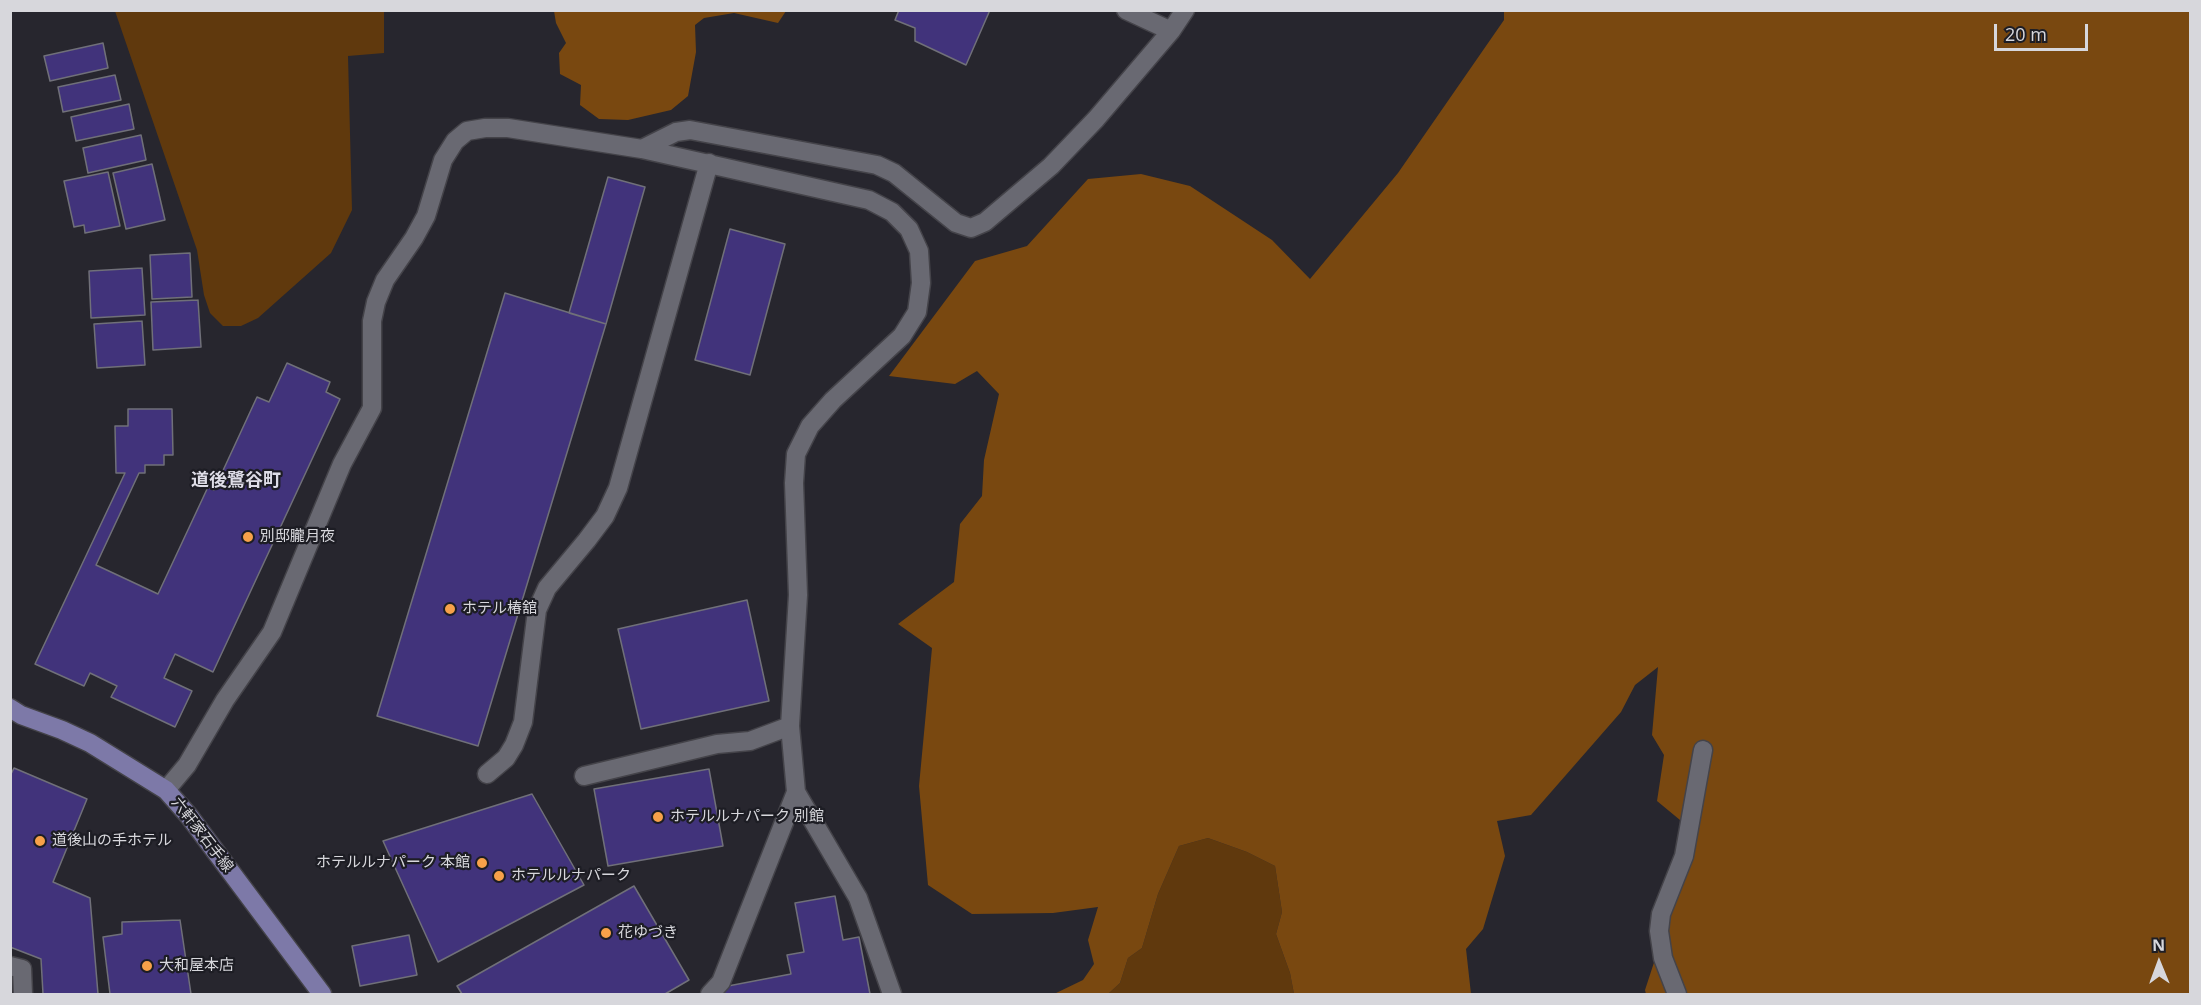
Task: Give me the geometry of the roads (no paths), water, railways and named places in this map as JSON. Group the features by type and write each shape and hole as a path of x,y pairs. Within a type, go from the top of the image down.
{"main road":[{"name":"六軒家石手線","path":"10,708 21,715 90,743 166,790 208,841 322,994"}],"street":[{"path":"1126,10 1171,31"},
{"path":"642,149 676,132 690,130 877,165 894,173 956,223 971,228 985,222 1051,166 1096,119 1171,31 1185,10"},
{"path":"166,790 187,765 225,700 272,632 342,464 372,408 372,321 376,302 385,280 426,216 442,160 455,141 467,131 508,128 642,149 869,200 892,212 909,229 919,251 921,283 917,312 902,336 833,400 810,426 796,454 794,483 798,595 790,726 796,792 858,898 892,994"},
{"path":"487,774 506,758 523,722 537,610 547,588 599,524 618,488 709,163"},
{"path":"584,776 717,744 750,741 790,726"},
{"path":"1677,994 1663,958 1659,931 1661,914 1684,856 1703,750"},
{"path":"710,994 721,982 796,792"},
{"path":"10,966 22,969 23,994"}],"place":[{"name":"別邸朧月夜","path":"248,537"},
{"name":"ホテル椿舘","path":"450,609"},
{"name":"ホテルルナパーク 別館","path":"658,817"},
{"name":"道後山の手ホテル","path":"40,841"},
{"name":"ホテルルナパーク 本館","path":"482,863"},
{"name":"ホテルルナパーク","path":"499,876"},
{"name":"花ゆづき","path":"606,933"},
{"name":"大和屋本店","path":"147,966"}],"district":[{"name":"道後鷺谷町","path":"236,481"}]}
